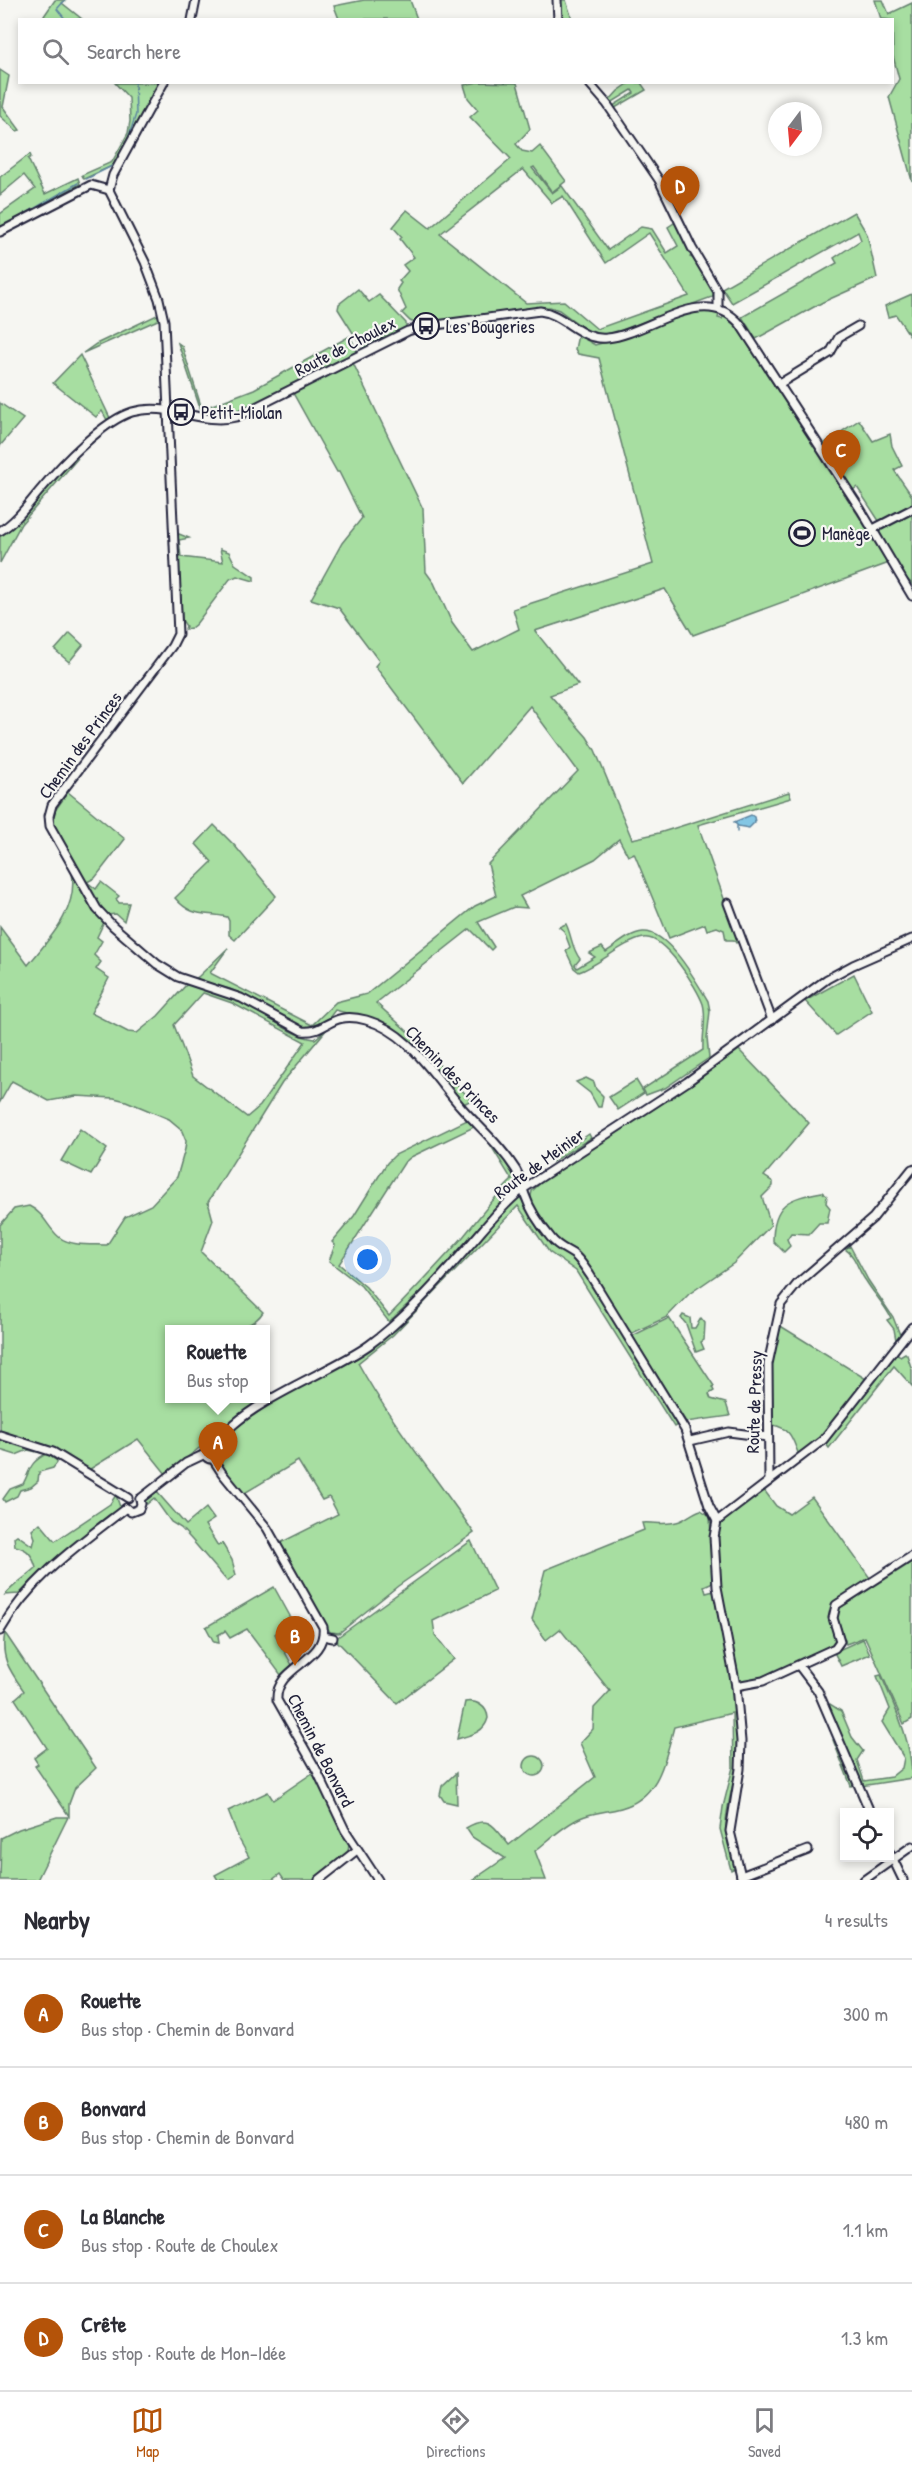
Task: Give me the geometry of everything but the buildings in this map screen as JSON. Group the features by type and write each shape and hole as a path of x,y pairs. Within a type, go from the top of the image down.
{"street":[{"path":"192,18 196,0"},
{"path":"557,0 558,18"},
{"path":"0,232 91,185 109,190 113,175 163,84"},
{"path":"590,84 607,104 659,180 718,292 718,308 731,314 740,324 873,529 912,596"},
{"name":"Chemin des Princes","path":"109,190 145,262 161,307 165,331 179,613 177,638 52,805 49,816 50,826 97,909 113,926 164,969 189,981 241,998 302,1031 313,1031 334,1019 346,1016 383,1026 427,1065 460,1106 490,1134 515,1168 523,1182 529,1205 553,1241 575,1256 590,1275 690,1441 709,1506 717,1521 714,1537 717,1587 736,1686 742,1749 729,1826 742,1878"},
{"name":"Route de Choulex","path":"0,531 12,522 60,468 112,422 136,411 169,409 218,420 236,417 408,331 421,327 540,311 557,316 587,335 607,338 698,308 718,308"},
{"path":"778,384 827,355 839,337 858,326"},
{"path":"873,529 912,509"},
{"path":"728,903 772,1020"},
{"name":"Route de Meinier","path":"270,1401 342,1362 380,1337 441,1276 505,1204 523,1189 687,1082 836,974 912,939"},
{"name":"Route de Pressy","path":"769,1481 768,1356 779,1308 794,1287 883,1208 912,1169"},
{"path":"850,1238 853,1247"},
{"path":"717,1521 823,1440 912,1327"},
{"name":"Route de Meinier","path":"214,1448 224,1434 266,1403"},
{"path":"690,1441 729,1432 768,1437"},
{"path":"0,1435 53,1452 128,1498"},
{"path":"140,1499 186,1462 205,1454 208,1448 214,1448 217,1455 213,1459"},
{"path":"205,1454 209,1459 213,1459 267,1528 320,1621 323,1636 333,1638"},
{"path":"132,1496 140,1499 141,1504 137,1511 131,1512 126,1508 125,1503 128,1498 132,1496"},
{"path":"0,1631 16,1605 45,1572 126,1508"},
{"path":"736,1686 764,1681 838,1645 839,1635 832,1614 838,1602 912,1556"},
{"name":"Chemin de Bonvard","path":"323,1636 316,1650 281,1681 278,1686 277,1700 279,1708 310,1758 334,1809 357,1850 378,1880"},
{"path":"799,1665 818,1691 868,1808"},
{"path":"894,1855 912,1846"},
{"path":"319,1880 357,1850"},
{"path":"742,1878 808,1850"},
{"path":"864,1880 885,1862"},
{"path":"894,1862 903,1880"}],"green space":[{"path":"55,0 66,0 62,3 81,18 46,18 44,16"},
{"path":"364,0 410,0 417,18 339,18 334,6"},
{"path":"560,0 566,0 572,18 562,18"},
{"path":"875,0 883,0 889,14 912,3 912,181 889,97 899,79 894,60 894,18 881,18"},
{"path":"0,70 9,76 3,107 20,130 17,131 0,116"},
{"path":"116,84 159,84 114,165 84,179 82,175 112,162 128,133 129,98"},
{"path":"517,84 530,129 516,144 522,151 532,153 540,146 566,181 552,192 534,167 532,168 552,193 562,186 608,250 641,227 652,229 667,253 678,246 668,227 677,221 693,255 690,257 695,259 714,292 712,297 608,335 589,332 559,310 550,307 417,324 410,321 402,313 406,309 397,289 401,283 399,281 408,271 403,265 414,257 393,227 407,210 430,228 511,159 470,117 478,110 468,98 464,85","holes":["523,169 552,203 563,196 606,263 649,233 689,296 597,329 564,301 526,303 440,234"]},
{"path":"628,84 642,84 646,90 615,108 613,106 634,93 632,90 611,103 609,101"},
{"path":"30,154 31,157 28,159 45,194 78,178 80,184 0,229 0,214 35,189 24,175 0,195 0,177"},
{"path":"854,212 867,234 877,278 823,302 756,339 742,317 837,263 834,258 861,240 858,232 732,303 722,288"},
{"path":"358,289 369,302 379,295 406,323 406,329 365,349 362,347 338,309 339,304"},
{"path":"912,294 912,339 896,315 888,317 885,306"},
{"path":"699,310 719,314 718,318 722,319 723,316 736,326 889,563 693,635 665,589 535,631 578,685 550,695 587,737 595,750 632,839 659,833 789,792 791,798 698,825 739,941 736,943 734,940 726,940 724,930 717,927 707,930 705,924 669,938 634,853 628,856 619,839 595,859 520,896 527,908 514,907 478,922 494,947 491,950 470,929 376,1003 415,1038 471,1100 462,1105 428,1062 382,1022 335,1010 326,1022 305,1030 230,989 193,980 228,948 210,973 312,1025 336,1002 367,994 475,906 496,896 488,864 578,771 530,706 463,783 375,666 379,661 339,608 311,599 342,543 362,518 339,472 293,393 353,363 423,509 426,572 434,583 452,623 473,652 519,629 513,609 653,564 599,358 578,354 575,349 578,335 595,345 625,337"},
{"path":"159,314 160,319 83,353 96,344"},
{"path":"350,336 358,353 241,411 222,415 202,414 178,343 182,346 202,409 254,389"},
{"path":"80,355 110,418 107,420 102,411 96,417 53,383"},
{"path":"0,403 23,419 0,446"},
{"path":"859,420 873,441 890,434 892,446 902,466 894,470 912,496 912,506 881,524 857,487 853,490 822,445"},
{"path":"78,458 21,524 0,563 0,535 9,530 55,478"},
{"path":"912,511 912,584 905,577 878,532"},
{"path":"177,535 189,538 179,540 181,557 223,562 220,549 229,552 235,564 254,577 254,581 237,576 230,579 196,624 185,629 186,626 182,620"},
{"path":"70,633 83,645 69,662 55,650"},
{"path":"68,792 125,839 95,878 87,882 96,889 101,882 119,896 116,899 119,903 129,903 124,921 116,914 107,915 92,897 52,821 54,812"},
{"path":"214,825 235,846 276,896 235,940 229,935 227,917 187,909 175,898 212,862 196,844"},
{"path":"72,873 104,922 97,937 102,941 94,955 101,962 96,969 109,978 91,1013 128,1032 137,1033 158,1016 187,984 236,999 284,1028 304,1037 315,1039 327,1029 282,1083 208,1202 213,1220 201,1252 263,1312 247,1325 165,1325 165,1403 260,1403 214,1437 210,1433 201,1441 203,1445 166,1474 138,1439 87,1471 46,1445 0,1431 0,1225 14,1209 29,1206 64,1240 76,1244 107,1245 125,1217 151,1205 177,1177 185,1149 186,1141 181,1129 169,1119 126,1101 76,1096 49,1101 12,1081 0,1102 0,927 28,965 53,934 67,911 71,899","holes":["203,993 232,1003 305,1042 260,1106 247,1117 193,1076 174,1025"]},
{"path":"566,924 580,959 575,965 577,968 595,957 589,953 602,947 606,952 638,933 652,934 662,939 689,970 708,1001 710,1011 707,1038 709,1058 665,1088 646,1095 643,1089 703,1050 705,1015 700,996 670,953 652,939 636,940 579,972 574,968 566,951 570,947 564,931 559,927"},
{"path":"854,974 872,1011 836,1035 805,1001"},
{"path":"739,1050 809,1123 764,1176 773,1182 773,1186 762,1197 771,1225 734,1263 689,1294 667,1317 630,1334 571,1249 553,1236 530,1200 532,1191 546,1178 680,1092"},
{"path":"586,1078 594,1082 596,1089 603,1096 601,1107 598,1107 590,1093 576,1082"},
{"path":"636,1080 644,1093 618,1110 609,1097"},
{"path":"467,1120 476,1126 411,1157 404,1163 339,1264 366,1287 389,1316 454,1247 512,1180 488,1141 491,1140 519,1179 519,1185 501,1202 427,1286 389,1322 361,1286 329,1261 335,1245 332,1242 354,1216 387,1163 395,1155"},
{"path":"80,1129 107,1149 91,1175 61,1161"},
{"path":"589,1134 591,1138 552,1162 549,1154 573,1145"},
{"path":"822,1192 827,1196 826,1203 830,1208 827,1223 819,1223 809,1234 791,1233 787,1239 790,1246 784,1252 773,1241 776,1218 780,1210 792,1200"},
{"path":"520,1197 551,1243 570,1256 583,1271 679,1424 674,1427 576,1271 549,1252 518,1206 393,1335 358,1363 399,1428 474,1533 398,1586 339,1633 330,1632 280,1543 338,1514 329,1497 322,1500 298,1461 243,1494 220,1464 221,1443 237,1427 277,1399 353,1360 380,1341"},
{"path":"850,1246 868,1280 893,1317 900,1335 837,1421 817,1443 781,1471 799,1455 788,1432 773,1425 772,1355 779,1325 866,1379 896,1340 894,1329 887,1320 891,1318 863,1277 852,1256 845,1249"},
{"path":"683,1315 690,1318 691,1328 695,1328 701,1318 705,1323 704,1340 701,1342 704,1349 696,1352 686,1324 681,1318"},
{"path":"669,1318 714,1386 712,1387 714,1391 709,1394 711,1399 726,1403 730,1416 686,1422 632,1336"},
{"path":"896,1352 900,1356 905,1353 907,1355 912,1370 912,1386 894,1366 829,1448 825,1443"},
{"path":"0,1438 41,1450 57,1461 53,1468 39,1472 38,1481 31,1487 20,1490 17,1496 5,1502 3,1499 10,1489 23,1484 33,1463 46,1454 28,1450 16,1455 0,1450"},
{"path":"764,1490 776,1506 789,1514 812,1497 870,1578 837,1600 831,1607 836,1636 835,1645 772,1675 748,1682 739,1681 731,1648 722,1601 717,1537 721,1525 730,1515"},
{"path":"156,1491 186,1525 206,1508 214,1519 205,1525 218,1546 222,1543 232,1560 236,1575 227,1581 181,1528 171,1522 154,1498 147,1504 144,1501"},
{"path":"116,1495 120,1507 59,1555 19,1594 5,1595 36,1568 29,1553 15,1546 14,1537 17,1535 33,1546 35,1538 32,1530 40,1523 55,1541 110,1504"},
{"path":"701,1510 710,1516 713,1582 704,1586 706,1593 714,1591 733,1687 738,1726 738,1756 726,1823 727,1841 735,1868 731,1870 720,1829 733,1767 732,1713 674,1727 658,1776 644,1796 621,1808 590,1814 574,1821 535,1851 546,1880 473,1880 505,1858 472,1837 466,1828 486,1822 496,1828 509,1845 595,1777 580,1743 593,1729 594,1708 610,1691 560,1629 546,1640 532,1620 545,1570 644,1530 642,1523 666,1524 683,1520"},
{"path":"471,1541 495,1591 433,1621 435,1635 454,1659 397,1703 335,1639"},
{"path":"912,1562 912,1719 904,1724 865,1637 846,1644 835,1611"},
{"path":"274,1587 290,1616 285,1621 287,1624 275,1634 292,1665 281,1675 247,1629 230,1638 225,1631 218,1635 219,1643 214,1642 206,1627"},
{"path":"5,1633 96,1768 75,1788 69,1804 69,1816 35,1766 38,1764 34,1758 47,1748 15,1699 24,1691 7,1664 4,1650"},
{"path":"863,1639 870,1654 841,1666 834,1652"},
{"path":"881,1675 906,1738 912,1778 861,1786 829,1706 830,1704 841,1711 852,1737 863,1751 857,1760 864,1781 891,1777 902,1768 904,1758 882,1722 890,1709 877,1676"},
{"path":"465,1702 480,1705 486,1710 488,1718 480,1730 457,1739"},
{"path":"836,1739 854,1785 851,1786 833,1740"},
{"path":"534,1756 541,1759 544,1766 541,1773 534,1776 527,1773 524,1766 527,1759"},
{"path":"314,1772 349,1842 348,1853 315,1880 284,1880 280,1874 272,1880 218,1880 215,1875 249,1857 228,1811 268,1792 273,1800"},
{"path":"456,1773 457,1804 444,1801 440,1795 442,1786"},
{"path":"57,1817 68,1817 37,1880 0,1880 1,1838 19,1829"}],"water":[{"path":"751,815 755,822 749,828 738,826 734,822"}],"waterway":[{"path":"64,18 57,9 65,0"},
{"path":"127,142 136,114 135,84"},
{"path":"86,179 114,165 125,146"},
{"path":"8,224 78,183"},
{"path":"737,826 737,832"}],"place":[{"name":"Crête","path":"680,216"},
{"name":"Les Bougeries","path":"426,326"},
{"name":"Petit-Miolan","path":"181,412"},
{"name":"La Blanche","path":"841,480"},
{"name":"Manège","path":"802,533"},
{"name":"Rouette","path":"218,1472"},
{"name":"Bonvard","path":"295,1666"}]}
